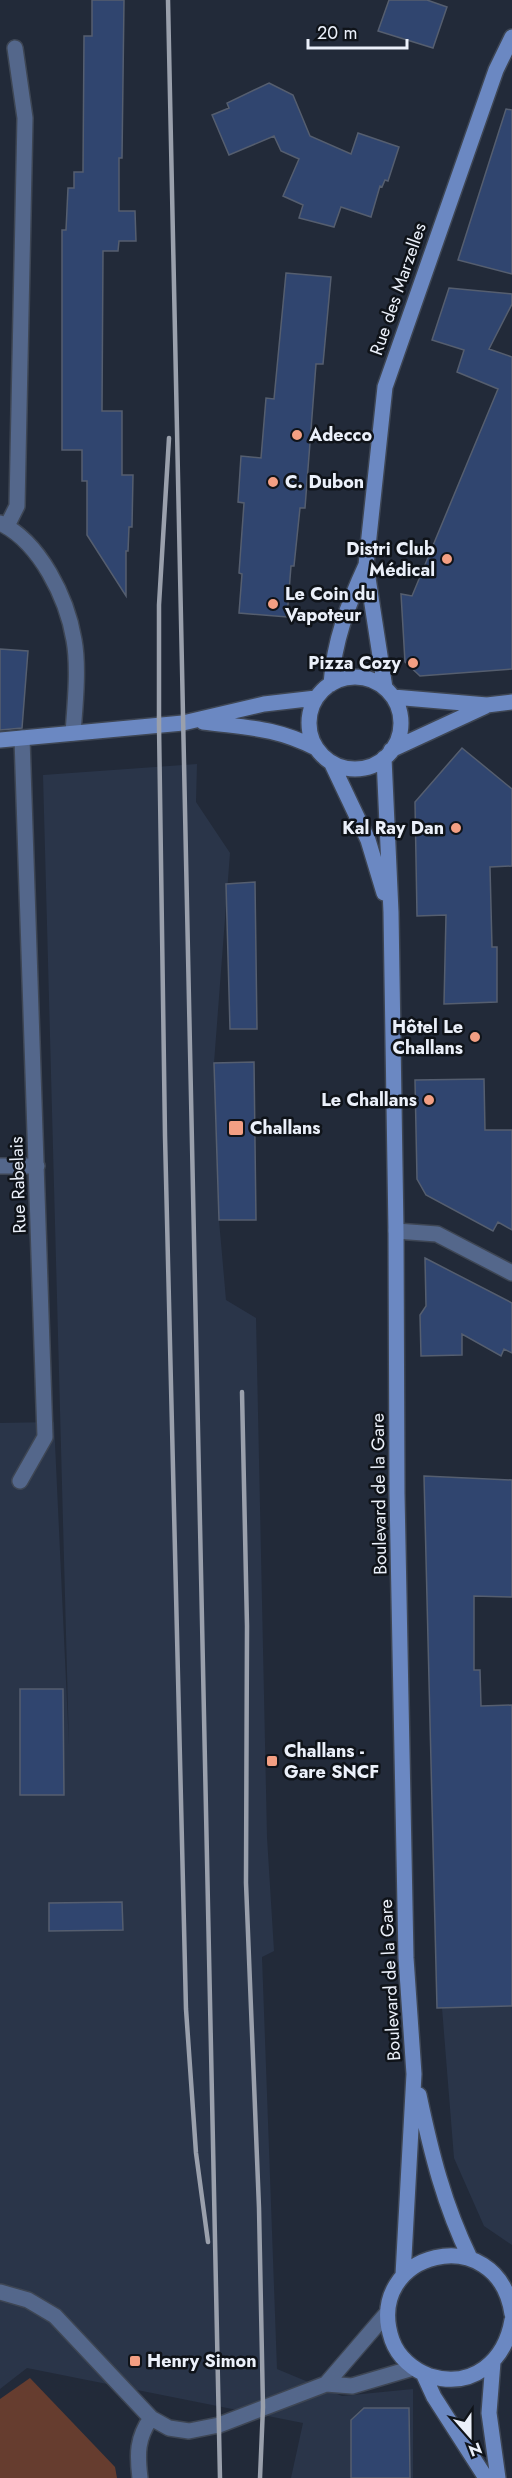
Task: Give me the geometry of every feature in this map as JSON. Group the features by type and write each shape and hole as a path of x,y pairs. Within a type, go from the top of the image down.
{"main road":[{"name":"Rue des Marzelles","path":"389,693 366,565 385,387 496,70 512,37"},
{"name":"Rue des Marzelles","path":"331,684 336,643 348,603 366,565"},
{"path":"316,748 309,723 316,698 331,684 344,678 358,677 373,680 389,693 399,710 401,724 398,738 388,754"},
{"path":"389,693 487,705 512,702"},
{"path":"0,740 194,721 264,704 316,698"},
{"path":"194,721 255,727 297,739 316,748 332,762 344,767 358,768 372,765 388,754 487,705"},
{"name":"Boulevard de la Gare","path":"388,754 396,1231 397,1494 406,1958 414,2074"},
{"name":"Boulevard de la Gare","path":"332,762 368,840 391,912"},
{"path":"414,2074 445,2201 470,2258"},
{"path":"403,2275 414,2074"},
{"path":"486,2478 418,2371 402,2357 393,2344 388,2329 389,2299 403,2275 417,2264 434,2256 452,2255 470,2258 489,2268 501,2282 510,2299 512,2314"},
{"path":"418,2371 441,2379 460,2379 478,2373 493,2362 503,2350 512,2320"},
{"path":"493,2362 489,2413 498,2478"}],"street":[{"path":"15,48 25,118 16,506 4,524 37,554 62,596 74,642 74,733"},
{"name":"Rue Rabelais","path":"20,1481 45,1437 22,738"},
{"path":"0,1166 37,1166"},
{"path":"396,1231 411,1230 437,1234 512,1273"},
{"path":"0,2292 28,2300 56,2316 151,2418 169,2428 189,2431 219,2424 326,2384 352,2386 418,2371"},
{"path":"326,2384 387,2313"},
{"path":"140,2478 137,2450 141,2431 151,2418"}],"shaded area":[{"path":"197,764 196,802 230,853 214,1063 219,1220 226,1300 256,1318 267,1837 274,1951 262,1957 277,2369 342,2396 413,2389 413,2478 291,2478 303,2423 27,2368 0,2389 0,1423 54,1422 69,1746 43,775"},
{"path":"512,2006 512,2245 484,2226 454,2158 442,2008"},
{"path":"30,2378 115,2467 117,2478 0,2478 0,2399"}],"building":[{"path":"92,0 124,0 119,211 135,211 136,241 119,241 118,251 103,251 102,411 122,411 122,475 133,475 132,527 129,527 128,551 126,551 126,596 87,535 87,481 82,481 82,450 62,450 62,230 66,230 68,188 74,188 74,172 83,172 84,36 92,36"},
{"path":"389,0 427,0 447,7 433,48 378,31"},
{"path":"269,83 293,95 310,136 351,154 358,133 399,147 388,181 385,180 382,187 380,186 371,217 341,207 334,227 299,218 303,205 283,196 299,159 281,151 274,136 229,155 212,115 229,108 227,103"},
{"path":"506,109 512,110 512,274 458,260"},
{"path":"286,273 331,277 323,364 316,364 305,508 300,508 294,566 291,566 287,617 239,613 242,574 239,573 244,503 238,502 241,456 261,458 266,398 274,399"},
{"path":"449,288 512,294 512,304 489,349 512,357 512,669 420,676 405,662 401,594 412,596 498,389 457,372 464,350 432,340"},
{"path":"0,649 28,651 22,728 0,730"},
{"path":"462,748 512,789 512,866 490,867 492,947 497,947 497,1002 444,1004 446,915 417,916 415,802"},
{"path":"255,882 257,1029 230,1029 226,884"},
{"name":"Challans","path":"254,1062 256,1220 219,1220 214,1063"},
{"path":"484,1079 485,1130 512,1130 512,1230 498,1222 493,1231 426,1195 417,1179 415,1080"},
{"path":"425,1258 512,1303 512,1353 504,1349 501,1356 462,1334 462,1355 421,1356 420,1315 426,1306"},
{"path":"424,1476 512,1480 512,1597 474,1596 474,1670 480,1670 481,1706 512,1705 512,2006 437,2008"},
{"path":"20,1689 63,1689 64,1795 20,1795"},
{"path":"122,1902 123,1930 49,1931 49,1903"},
{"path":"364,2408 409,2408 410,2478 351,2478 351,2420"}],"railway":[{"path":"168,0 220,2478"},
{"path":"169,438 159,605 165,1136 186,2009 196,2153 208,2242"},
{"path":"242,1392 247,1626 246,1883 259,2208 263,2407 260,2478"}],"place":[{"name":"Adecco","path":"297,435"},
{"name":"C. Dubon","path":"273,482"},
{"name":"Distri Club Médical","path":"447,559"},
{"name":"Le Coin du Vapoteur","path":"273,604"},
{"name":"Pizza Cozy","path":"413,663"},
{"name":"Kal Ray Dan","path":"456,828"},
{"name":"Hôtel Le Challans","path":"475,1037"},
{"name":"Le Challans","path":"429,1100"},
{"name":"Challans","path":"236,1128"},
{"name":"Challans - Gare SNCF","path":"272,1761"},
{"name":"Henry Simon","path":"135,2361"}]}
